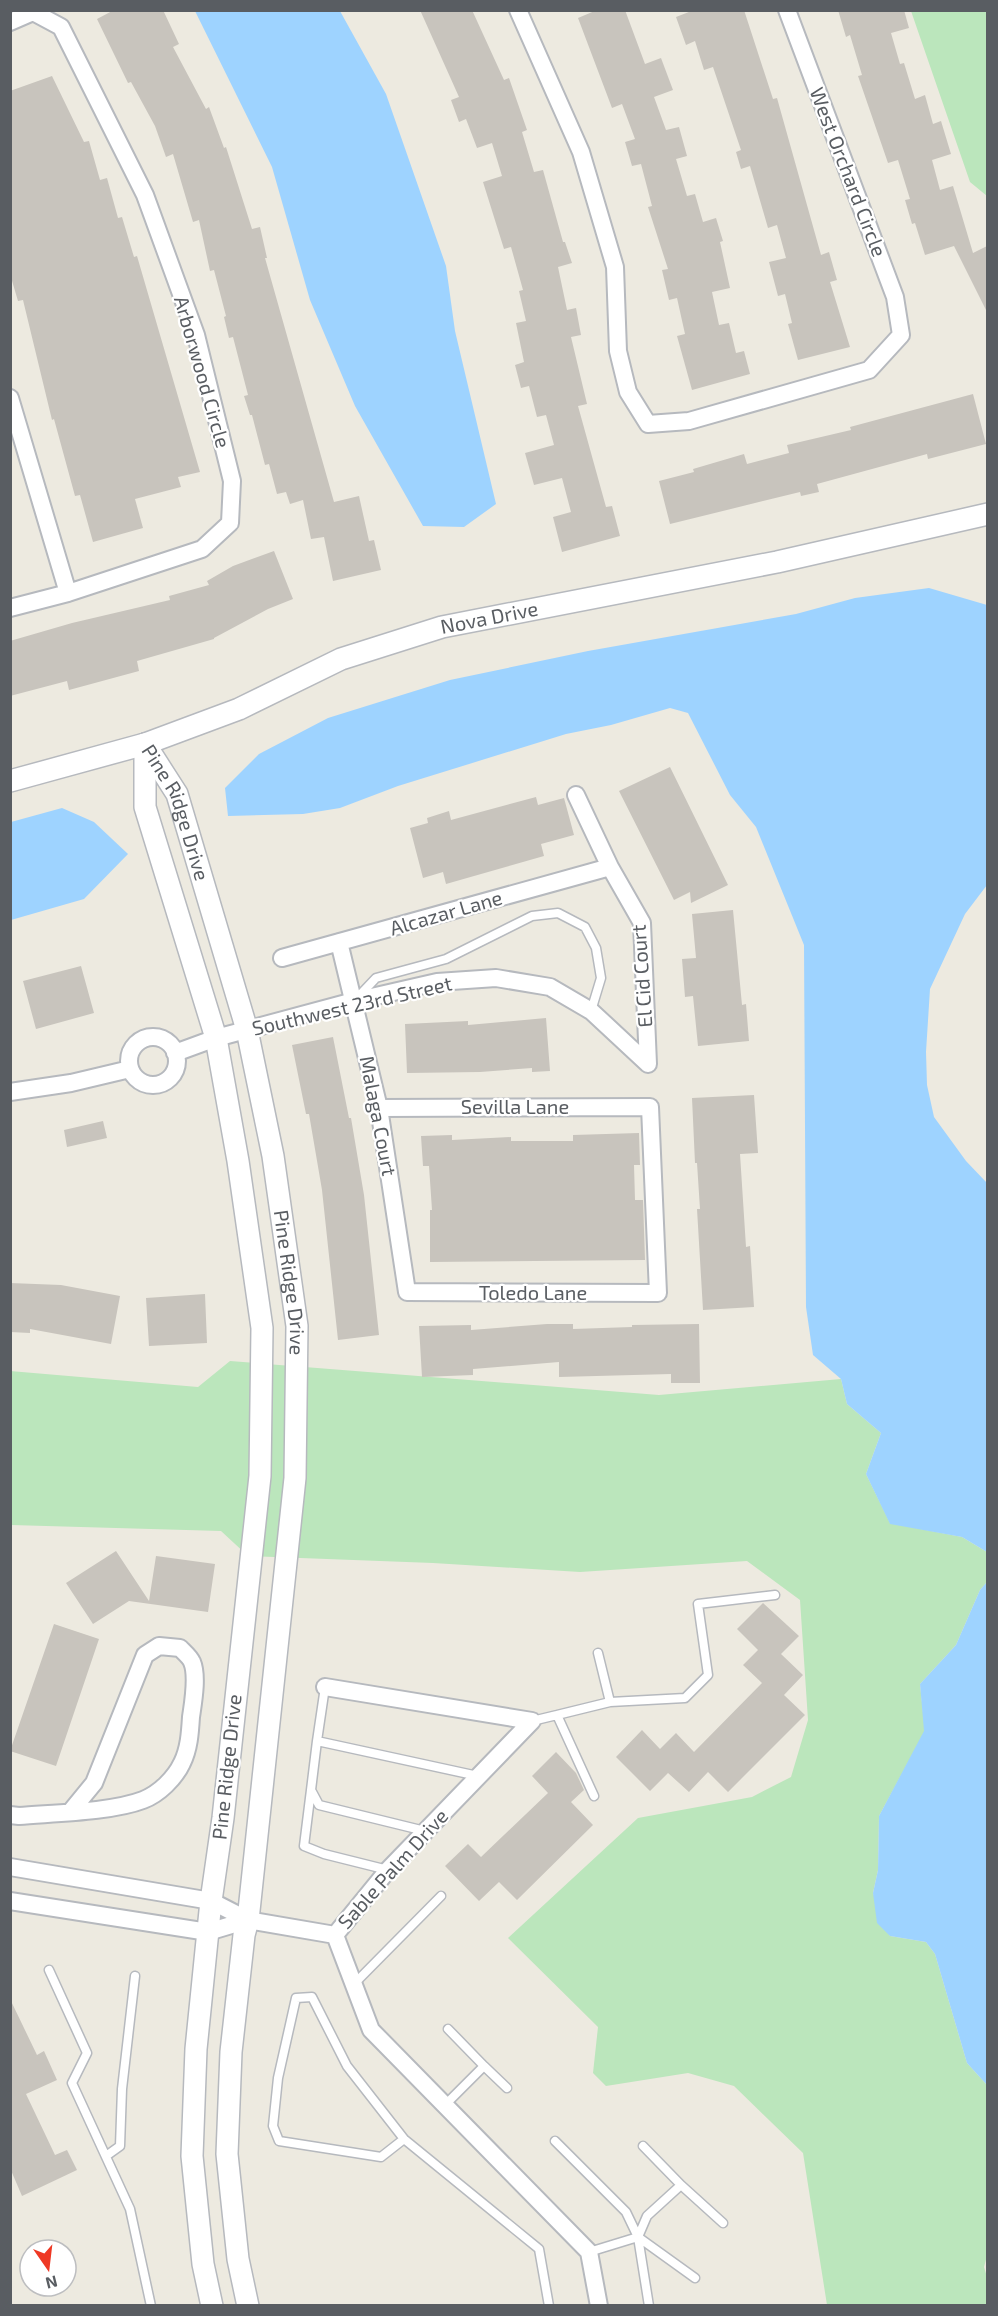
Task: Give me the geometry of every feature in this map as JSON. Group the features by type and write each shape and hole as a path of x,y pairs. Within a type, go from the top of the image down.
{"street":[{"name":"West Orchard Circle","path":"518,10 582,152 615,267 618,351 628,392 648,424 689,422 869,370 901,335 895,297 787,10"},
{"name":"Arborwood Circle","path":"10,22 33,11 61,27 145,195 196,335 232,481 230,523 202,549 10,608"},
{"path":"10,398 68,592"},
{"name":"Nova Drive","path":"10,781 145,744 239,710 341,658 442,627 777,562 987,514"},
{"name":"Pine Ridge Drive","path":"145,744 177,794 248,1030 273,1156 297,1326 295,1478 248,1920 244,1935 231,2052 227,2154 238,2259 248,2306"},
{"name":"Pine Ridge Drive","path":"145,744 145,807 216,1038 238,1161 262,1328 260,1476 196,2049 192,2156 203,2265 212,2306"},
{"name":"El Cid Court","path":"576,795 610,867 642,923 648,1064"},
{"name":"Alcazar Lane","path":"282,958 610,867"},
{"name":"Malaga Court","path":"339,942 379,1108 407,1292"},
{"name":"Southwest 23rd Street","path":"175,1053 216,1038 354,1001 437,982 496,978 550,987 591,1011 648,1064"},
{"path":"157,1038 165,1041 175,1053 176,1067 173,1074 162,1083 148,1085 140,1082 130,1070 130,1053 141,1040 157,1038"},
{"path":"10,1092 71,1083 130,1070"},
{"name":"Sevilla Lane","path":"379,1108 650,1107 658,1293"},
{"name":"Toledo Lane","path":"407,1292 658,1293"},
{"path":"10,1815 71,1811 124,1806 145,1800 163,1787 176,1774 189,1742 195,1688 192,1663 180,1648 159,1646 145,1655 94,1783 71,1811"},
{"path":"325,1687 532,1721"},
{"name":"Sable Palm Drive","path":"532,1721 388,1870 335,1935 371,2030 589,2252"},
{"path":"10,1867 211,1901 248,1920 335,1935"},
{"path":"10,1901 208,1932 248,1920"},
{"path":"589,2252 599,2306"}],"lane":[{"path":"354,1001 376,978 446,959 532,916 558,913 585,927 597,948 601,978 591,1011"},
{"path":"532,1721 610,1702 685,1698 708,1676 698,1604 775,1595"},
{"path":"598,1653 610,1702"},
{"path":"325,1687 304,1846 324,1854 388,1870"},
{"path":"557,1715 594,1796"},
{"path":"317,1741 478,1776"},
{"path":"311,1790 319,1805 425,1831"},
{"path":"354,1984 441,1896"},
{"path":"49,1970 87,2053 72,2083 130,2209 151,2306"},
{"path":"106,2156 120,2146 122,2089 135,1976"},
{"path":"404,2139 381,2157 279,2141 273,2126 278,2078 296,1998 312,1997 347,2066 404,2139 539,2249 549,2306"},
{"path":"448,2029 507,2088"},
{"path":"445,2105 484,2066"},
{"path":"555,2141 626,2212 638,2237 650,2306"},
{"path":"643,2146 723,2223"},
{"path":"589,2252 638,2237 647,2216 681,2185"},
{"path":"638,2237 695,2278"}],"green space":[{"path":"911,11 987,11 987,196 970,182"},
{"path":"230,1361 659,1395 841,1379 847,1404 881,1433 866,1474 890,1523 962,1537 987,1552 987,1582 980,1590 956,1645 920,1684 925,1731 879,1816 878,1870 873,1893 890,1936 926,1942 935,1954 967,2063 987,2085 988,2252 984,2267 987,2277 987,2305 827,2305 803,2153 734,2086 688,2073 606,2086 593,2073 598,2027 508,1938 638,1818 752,1797 791,1777 808,1720 800,1600 747,1561 580,1572 433,1563 248,1556 221,1531 11,1525 10,1371 198,1387"}],"water":[{"path":"195,11 340,11 386,94 446,266 455,331 496,504 464,527 423,526 355,406 310,300 272,167"},
{"path":"929,588 987,605 987,885 965,914 930,989 926,1052 927,1085 934,1117 966,1161 987,1183 987,1552 962,1537 890,1524 866,1474 881,1433 847,1404 841,1379 813,1355 806,1307 804,945 756,827 730,795 688,713 670,708 611,725 566,734 398,786 340,808 303,814 228,816 225,788 259,754 328,718 450,680 588,651 796,614 855,598"},
{"path":"62,808 94,822 128,854 84,899 11,920 11,822"},
{"path":"987,1582 987,2085 967,2063 935,1954 926,1942 890,1936 877,1923 873,1893 878,1870 879,1816 924,1731 920,1684 956,1645 980,1590"}],"building":[{"path":"114,10 163,10 179,44 173,47 206,109 209,107 224,148 226,147 252,229 260,227 267,258 265,258 334,502 359,496 369,541 374,540 381,570 333,581 324,537 311,539 303,500 290,504 286,492 277,494 269,464 265,465 252,415 250,415 244,396 248,395 233,337 229,338 224,317 226,316 214,270 210,271 199,220 193,222 173,154 166,157 155,126 131,82 128,83 97,19"},
{"path":"420,10 472,10 504,80 509,78 527,130 522,132 534,172 543,170 563,242 565,242 572,263 558,267 567,310 576,308 581,335 571,337 587,404 578,406 606,507 612,506 620,536 562,552 553,517 571,512 562,478 534,485 525,453 554,445 546,415 537,417 529,386 521,388 515,365 524,362 516,323 526,321 519,291 523,290 511,247 504,249 483,182 502,176 492,143 477,148 466,119 459,122 451,100 459,97"},
{"path":"597,10 625,10 645,64 661,58 673,90 654,97 666,130 679,127 687,156 676,159 687,196 695,194 703,222 716,218 723,241 720,242 730,288 712,292 719,325 729,323 736,353 744,351 750,374 692,390 677,336 685,334 677,298 669,300 662,270 668,269 648,207 652,206 641,164 632,166 625,142 635,139 622,104 612,108 578,18"},
{"path":"694,10 744,10 773,99 777,98 821,255 829,252 837,280 830,282 850,347 798,360 788,324 792,323 785,294 778,296 769,262 786,258 777,225 768,228 750,166 741,169 736,152 741,150 713,67 704,70 695,41 686,45 676,17"},
{"path":"838,10 904,10 909,28 891,33 900,64 904,63 915,99 925,95 933,124 941,121 951,154 932,160 940,190 953,186 973,253 987,246 987,312 954,246 925,255 905,200 910,199 898,160 888,163 858,76 862,75 850,35 846,37"},
{"path":"52,76 84,142 89,141 100,180 107,178 118,218 122,217 134,257 137,256 200,472 178,477 181,487 135,499 143,528 93,542 80,495 75,496 54,419 52,420 23,300 18,301 10,274 10,91"},
{"path":"973,394 986,444 928,459 927,454 817,484 819,492 801,496 800,492 670,524 659,481 694,472 693,469 744,454 747,464 789,453 787,445 851,430 850,427"},
{"path":"274,551 293,599 268,609 214,639 137,661 139,671 69,690 67,681 10,696 10,641 72,623 170,600 169,596 209,585 207,581 233,566"},
{"path":"670,767 728,885 691,903 690,892 674,900 619,791"},
{"path":"536,797 538,805 564,798 574,835 541,844 544,856 446,884 443,872 423,878 410,828 428,823 427,818 449,811 451,820"},
{"path":"733,910 742,1005 746,1004 749,1041 698,1046 693,996 685,997 682,959 696,958 692,914"},
{"path":"81,966 94,1013 36,1029 23,981"},
{"path":"546,1018 550,1071 532,1072 532,1068 480,1072 407,1073 405,1024 468,1021 468,1025"},
{"path":"333,1037 349,1118 351,1118 364,1195 379,1335 338,1340 322,1190 309,1114 306,1114 292,1045"},
{"path":"754,1095 758,1153 740,1154 746,1247 750,1246 754,1307 703,1310 697,1209 700,1209 692,1098"},
{"path":"103,1121 107,1138 67,1147 64,1130"},
{"path":"639,1133 640,1165 634,1165 635,1200 643,1200 645,1260 430,1262 430,1210 432,1210 429,1166 423,1166 421,1136 452,1135 452,1140 511,1137 511,1141 573,1141 573,1135"},
{"path":"10,1283 61,1285 120,1296 111,1344 30,1329 30,1333 10,1332"},
{"path":"205,1294 207,1343 149,1346 146,1298"},
{"path":"573,1324 573,1329 699,1324 700,1383 671,1383 671,1374 559,1377 559,1362 473,1369 473,1375 422,1377 419,1326 471,1325 471,1330"},
{"path":"116,1551 149,1601 156,1556 215,1564 208,1612 129,1601 93,1624 66,1583"},
{"path":"763,1603 799,1636 781,1654 803,1675 784,1695 805,1715 728,1792 708,1772 689,1792 668,1773 650,1791 616,1757 642,1730 660,1749 676,1733 694,1752 762,1683 743,1665 758,1650 737,1629"},
{"path":"54,1624 99,1639 56,1766 10,1751"},
{"path":"556,1752 576,1773 584,1790 571,1802 593,1825 517,1900 499,1882 479,1901 445,1866 468,1844 481,1857 548,1793 532,1776"},
{"path":"10,1999 37,2055 44,2051 57,2080 26,2094 55,2155 67,2150 77,2170 22,2196 10,2168"}]}
